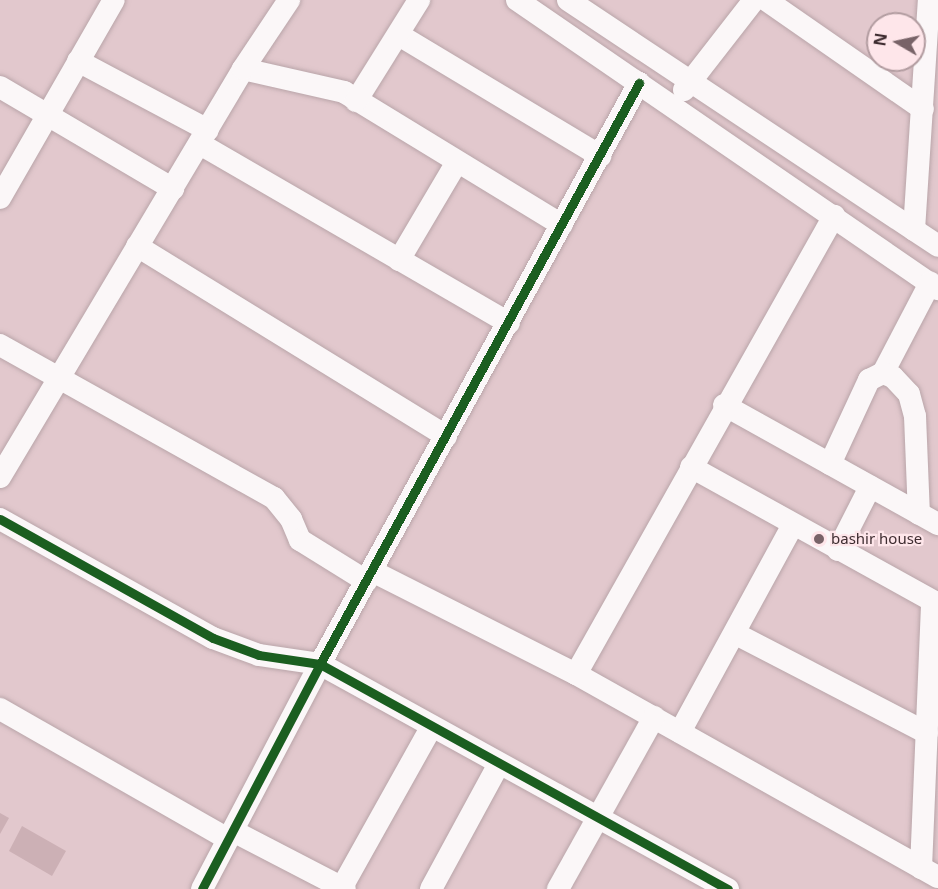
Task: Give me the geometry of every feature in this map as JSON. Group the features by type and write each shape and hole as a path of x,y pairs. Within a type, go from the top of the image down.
{"street":[{"path":"0,198 114,0"},
{"path":"356,101 419,0"},
{"path":"568,0 692,80 938,246"},
{"path":"672,105 754,0"},
{"path":"766,0 923,110"},
{"path":"914,230 929,0"},
{"path":"0,477 56,379 286,1"},
{"path":"525,2 934,286 883,373 868,380 861,391 830,464"},
{"path":"399,35 600,156"},
{"path":"78,61 399,260 509,323"},
{"path":"243,69 330,87 562,225"},
{"path":"202,889 320,664 639,83"},
{"path":"0,87 173,189"},
{"path":"399,260 457,162"},
{"path":"576,674 724,405 834,216"},
{"path":"137,246 446,436"},
{"path":"0,345 56,379 274,498 291,519 300,540 369,576 576,674 929,872"},
{"path":"883,373 901,382 915,416 929,519"},
{"path":"724,405 929,519"},
{"path":"691,467 935,603 927,733 929,872"},
{"path":"838,550 870,487"},
{"path":"0,519 213,638 259,655 320,664 598,818 690,880 728,889"},
{"path":"680,732 736,634 793,525"},
{"path":"736,634 927,733"},
{"path":"0,709 231,835 343,888 432,726"},
{"path":"558,889 654,717"},
{"path":"431,889 499,764"}],"building":[{"path":"0,813 9,818 0,834"},
{"path":"22,826 66,851 52,876 9,851"}],"cycle path":[{"path":"202,889 320,664 639,83"},
{"path":"0,519 213,638 259,655 320,664 728,889"}],"place":[{"name":"bashir house","path":"819,539"}]}
